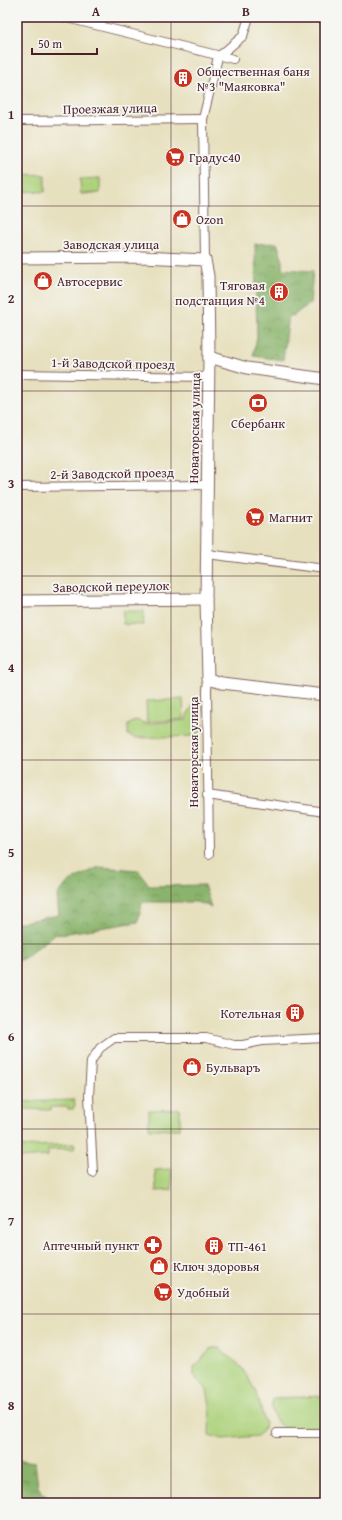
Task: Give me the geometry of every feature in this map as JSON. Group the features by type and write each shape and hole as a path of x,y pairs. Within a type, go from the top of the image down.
{"street":[{"path":"63,17 218,57 233,59"},
{"path":"218,57 243,36 249,17"},
{"name":"Новаторская улица","path":"209,854 207,795 208,679 206,599 209,357 208,276 205,260 203,119 218,57"},
{"name":"Проезжая улица","path":"17,122 203,119"},
{"name":"Заводская улица","path":"17,258 142,258 205,260"},
{"path":"209,357 247,368 325,379"},
{"name":"1-й Заводской проезд","path":"17,374 208,377"},
{"name":"2-й Заводской проезд","path":"17,487 207,485"},
{"path":"207,554 325,569"},
{"name":"Заводской переулок","path":"17,601 206,599"},
{"path":"208,679 222,683 325,695"},
{"path":"207,795 325,812"},
{"path":"93,1173 89,1096 91,1061 100,1048 114,1038 206,1038 234,1045 243,1045 262,1041 325,1038"},
{"path":"277,1433 325,1433"}],"green space":[{"path":"18,174 45,175 45,192 17,191"},
{"path":"100,178 100,193 81,194 80,179"},
{"path":"277,243 282,258 282,269 313,271 310,303 293,316 289,315 283,360 253,356 257,337 255,244"},
{"path":"123,611 144,611 143,625 123,624"},
{"path":"183,699 184,719 147,722 146,701"},
{"path":"194,704 202,705 203,730 195,736 136,738 128,735 128,725 136,720 147,724 186,720 187,715"},
{"path":"99,867 138,870 150,886 204,885 211,907 196,902 142,902 138,922 54,935 24,958 17,961 17,923 59,915 57,896 68,882"},
{"path":"74,1100 75,1105 73,1109 68,1109 68,1107 51,1107 51,1110 19,1109 17,1111 17,1102"},
{"path":"180,1109 180,1129 149,1129 149,1110"},
{"path":"75,1144 74,1149 48,1150 48,1156 17,1158 17,1147"},
{"path":"171,1169 172,1190 156,1191 155,1170"},
{"path":"212,1348 220,1348 242,1368 255,1390 265,1423 263,1431 257,1436 222,1439 209,1435 210,1405 207,1390 194,1376 194,1367"},
{"path":"325,1396 325,1423 323,1423 322,1428 283,1428 277,1421 272,1411 273,1398"},
{"path":"17,1460 35,1462 38,1487 52,1503 17,1503"}],"place":[{"name":"Общественная баня №3 \"Маяковка\"","path":"183,78"},
{"name":"Градус40","path":"175,157"},
{"name":"Ozon","path":"182,219"},
{"name":"Автосервис","path":"43,281"},
{"name":"Тяговая подстанция №4","path":"279,292"},
{"name":"Сбербанк","path":"258,403"},
{"name":"Магнит","path":"255,517"},
{"name":"Котельная","path":"295,1013"},
{"name":"Бульваръ","path":"192,1067"},
{"name":"Аптечный пункт","path":"153,1245"},
{"name":"ТП-461","path":"214,1246"},
{"name":"Ключ здоровья","path":"159,1266"},
{"name":"Удобный","path":"163,1292"}]}
